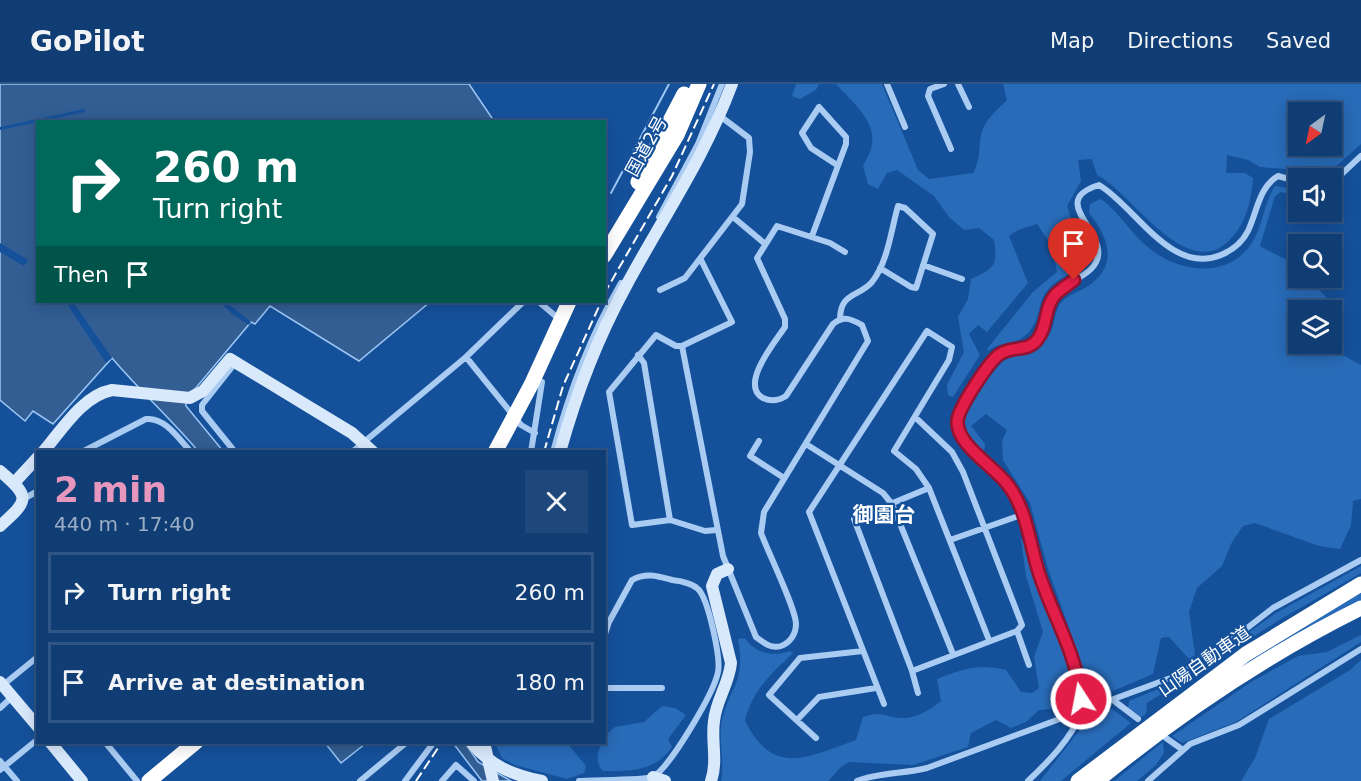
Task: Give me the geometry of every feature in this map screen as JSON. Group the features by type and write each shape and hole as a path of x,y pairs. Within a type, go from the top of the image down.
{"highway":[{"name":"国道2号","path":"606,236 644,172 688,84"},
{"name":"国道2号","path":"606,253 677,135 699,84"},
{"path":"507,450 569,303"},
{"path":"496,450 542,382 579,303"},
{"name":"山陽自動車道","path":"1078,781 1246,654 1361,584"},
{"name":"山陽自動車道","path":"1097,781 1141,746 1245,672 1361,608"},
{"path":"149,781 194,744"},
{"path":"164,781 208,744"}],"street":[{"path":"554,450 572,389 599,324 685,170 722,84"},
{"path":"561,450 583,377 603,330 626,285 681,194 720,116 732,84"},
{"path":"887,84 905,127"},
{"path":"944,84 929,87 928,96 951,149"},
{"path":"958,84 969,107"},
{"path":"812,236 837,165 846,137 819,107 802,133 811,148 837,165"},
{"path":"660,290 685,278 733,218 745,196 750,152 749,138 720,116"},
{"path":"1342,174 1361,156"},
{"path":"1029,781 1062,745 1082,711 1080,687 1069,647 1039,571 1024,514 1008,484 966,443 958,431 958,419 992,362 1000,353 1025,348 1037,340 1054,295 1091,268 1100,254 1097,238 1081,219 1077,208 1079,198 1088,189 1099,185 1115,194 1154,236 1177,252 1200,259 1215,258 1232,250 1245,236 1268,182 1278,176 1288,179"},
{"path":"840,318 840,310 849,296 870,284 880,268 898,206 905,208 933,234 916,288 880,268"},
{"path":"733,218 764,243"},
{"path":"682,346 716,530 728,569 756,637 765,644 776,647 785,645 792,638 796,621 761,533 760,522 784,478 868,341 862,325 846,318 840,318 833,324 786,396 780,400 769,400 760,396 755,391 754,376 785,327 785,319 757,258 764,243 777,226 812,236 845,252"},
{"path":"701,260 732,322 682,346 676,346 656,334 609,392 632,525 670,520 705,531 716,530"},
{"path":"923,265 962,279"},
{"path":"354,450 466,357 521,303"},
{"path":"540,303 561,320"},
{"path":"884,704 810,512 927,331 952,347 950,360 894,451 916,469 929,488 988,640"},
{"path":"638,355 644,363 670,520"},
{"path":"466,357 518,421 530,433 535,433"},
{"path":"45,450 86,402 100,393 112,390 184,399 199,394 230,359 237,361 364,441 371,450"},
{"path":"233,450 202,411 202,405 237,361"},
{"path":"531,450 542,382"},
{"path":"912,671 988,640 1017,631 1022,626 963,472 952,452 915,417"},
{"path":"86,450 146,419 154,418 168,427 189,450"},
{"path":"759,441 750,456 784,478"},
{"path":"806,444 883,493 892,504 953,654"},
{"path":"14,483 36,459"},
{"path":"0,471 14,483 25,498"},
{"path":"918,693 912,671 854,519 929,488"},
{"path":"0,526 23,505 25,498 36,492"},
{"path":"950,540 1024,514"},
{"path":"857,781 927,768 1176,676 1216,652 1273,608 1361,560"},
{"path":"711,781 714,768 714,717 730,676 731,663 712,586 717,574 728,569"},
{"path":"606,630 628,585 639,576 650,575 694,586 703,597 719,656 716,681 666,765 653,777"},
{"path":"1017,631 1029,665"},
{"path":"1148,781 1183,750 1203,738 1239,725 1361,649"},
{"path":"816,738 769,695 800,658 863,651"},
{"path":"36,660 1,683 36,726"},
{"path":"606,688 662,688"},
{"path":"797,720 819,697 876,688"},
{"path":"0,708 12,697"},
{"path":"1113,700 1138,719"},
{"path":"1166,738 1183,750"},
{"path":"16,781 1,766 36,740"},
{"path":"52,744 82,781"},
{"path":"107,744 137,781"},
{"path":"360,781 405,744"},
{"path":"405,781 433,744"},
{"path":"473,744 484,758 501,768 542,781"},
{"path":"478,744 488,781"},
{"path":"484,744 493,781"},
{"path":"442,781 456,765 474,781"},
{"path":"579,781 653,777 665,781"}],"shaded area":[{"path":"0,84 469,84 493,120 36,120 36,303 429,303 359,361 270,306 255,324 251,322 195,389 185,395 186,406 222,450 197,450 112,358 53,424 33,411 25,421 0,400"},
{"path":"796,84 819,84 816,90 800,99 792,96"},
{"path":"836,84 882,84 918,170 929,179 973,173 985,124 1007,100 1003,84 1361,84 1361,144 1334,168 1288,170 1260,167 1248,160 1227,155 1226,173 1245,173 1253,178 1251,197 1242,223 1232,238 1209,251 1192,250 1175,241 1097,175 1092,159 1078,160 1081,181 1067,206 1071,218 1091,245 1083,268 1051,286 1043,298 1034,325 1026,335 988,351 987,349 1033,292 1057,272 1052,246 1037,224 1018,230 1009,236 1028,283 987,332 978,325 969,334 980,355 953,397 948,395 947,385 964,352 958,317 968,299 971,279 993,266 995,261 994,240 979,228 964,230 949,217 934,196 897,170 887,173 878,189 868,184 863,165 870,153 872,141 868,121"},
{"path":"1275,186 1288,188 1288,194 1281,192 1275,196 1260,246 1288,261 1288,288 1317,288 1329,300 1288,300 1288,354 1341,354 1361,365 1361,499 1353,501 1351,525 1340,549 1319,546 1255,523 1243,526 1232,542 1222,566 1197,588 1189,612 1195,655 1190,660 1169,637 1161,638 1153,674 1101,696 1092,693 1048,569 1030,503 1003,460 1002,441 1007,430 986,414 971,426 985,444 984,451 967,434 964,426 968,412 979,392 999,365 1008,358 1037,347 1050,334 1060,304 1100,276 1105,267 1107,249 1101,230 1089,213 1090,204 1101,199 1149,248 1161,257 1190,267 1204,268 1219,267 1232,262 1243,253 1253,241"},
{"path":"1021,539 1025,541 1032,572 1043,603 1071,665 1075,694 1071,707 1039,710 1026,722 1011,728 996,720 971,733 968,747 913,765 849,762 828,781 721,781 721,728 739,674 738,639 745,638 754,648 765,653 777,654 790,651 793,653 757,692 745,721 756,739 780,757 807,756 856,740 863,717 869,715 907,718 923,713 941,701 937,679 963,670 987,667 1006,670 1021,692 1032,693 1039,688 1034,657 1043,632 1026,576"},
{"path":"1361,566 1361,573 1281,619 1147,703 1146,714 1141,717 1128,708 1129,701 1173,683 1206,663 1276,613"},
{"path":"1361,592 1361,601 1232,672"},
{"path":"1361,635 1361,642 1236,722 1182,743 1172,736 1251,682 1298,656 1327,652"},
{"path":"1361,660 1361,781 1241,781 1255,758 1269,719 1350,670"},
{"path":"662,706 675,708 686,715 668,739 672,747 658,761 650,766 633,770 603,771 598,757 602,744 606,744 606,735 615,727 644,722"},
{"path":"1112,709 1131,723 1061,781 1040,781 1089,718"},
{"path":"1163,742 1164,753 1156,765 1137,781 1114,781"},
{"path":"326,744 365,744 341,763"},
{"path":"454,744 466,744 478,762 511,781 482,781"},
{"path":"495,744 568,744 586,766 584,773 567,779 515,765 502,758"}],"pier":[{"path":"84,109 85,112 47,120 36,120 36,122 0,130 0,127"},
{"path":"0,243 28,260 24,266 0,252"},
{"path":"74,303 112,358 106,363 67,304"},
{"path":"221,303 227,303 251,322 249,325 232,314"}],"waterway":[{"path":"611,193 669,84"}],"railway":[{"path":"606,291 672,176 714,84"},
{"path":"545,450 563,386 601,303"},
{"path":"416,781 441,744"}],"district":[{"name":"御園台","path":"884,515"}],"route":[{"path":"1074,280 1054,295 1048,308 1045,324 1037,340 1025,348 1000,353 992,362 963,406 958,419 958,431 966,443 1008,484 1024,514 1039,571 1069,647 1081,699"}]}
